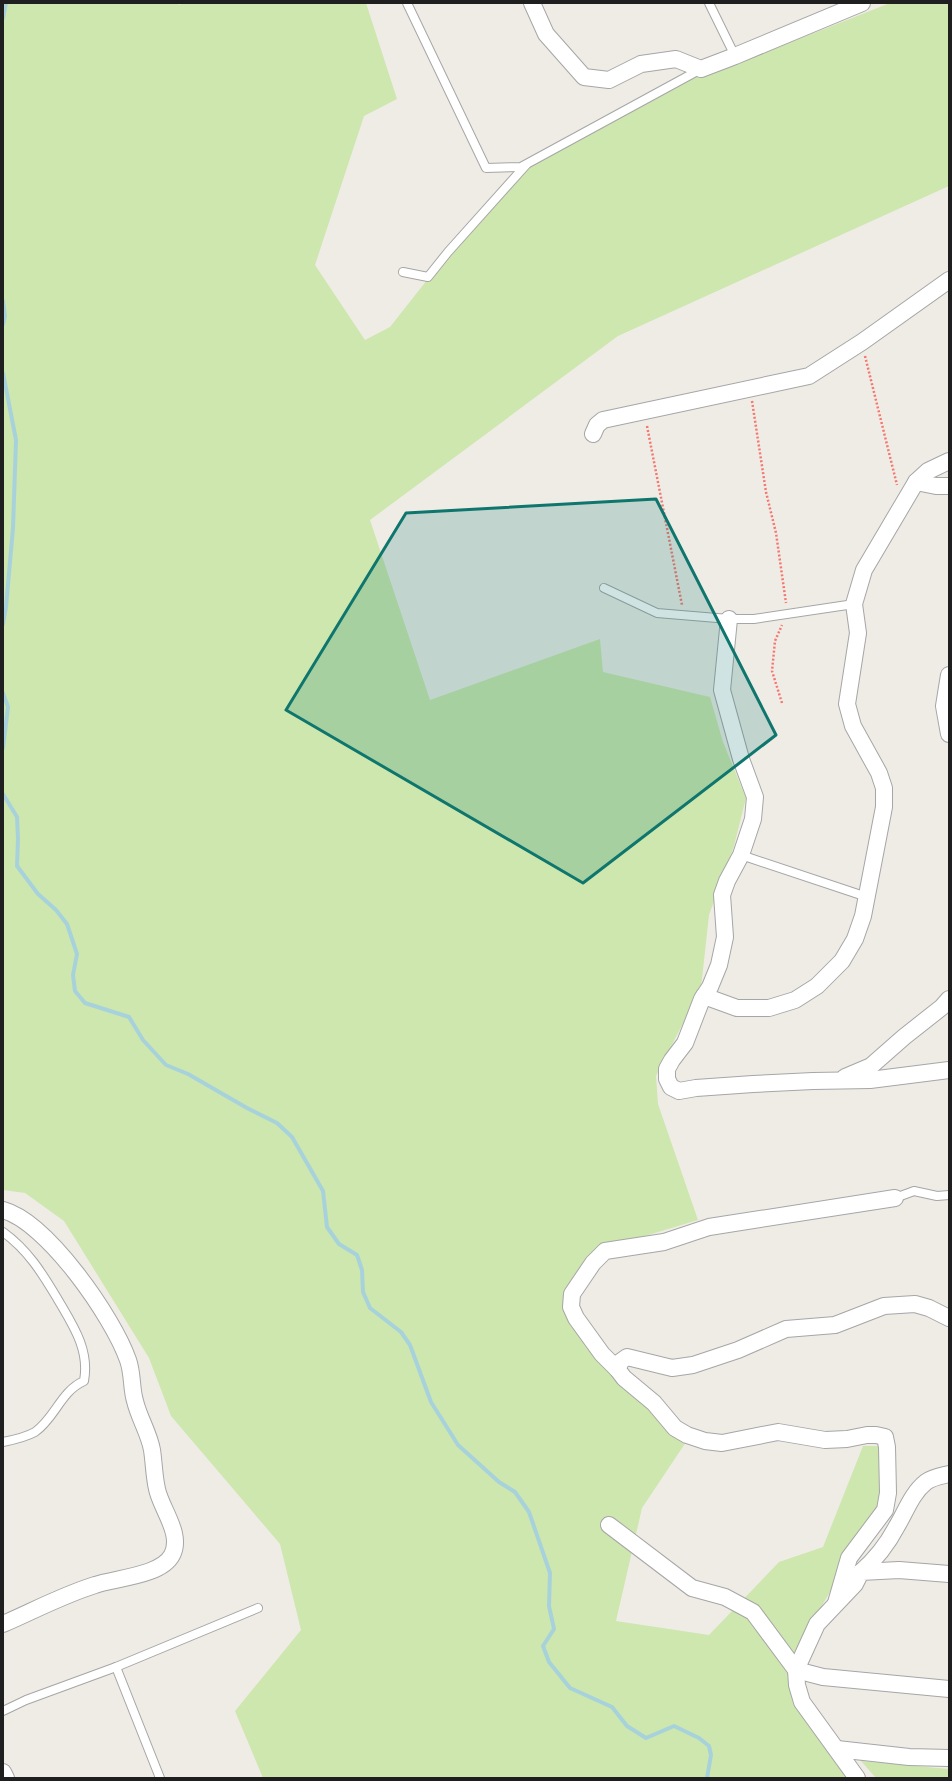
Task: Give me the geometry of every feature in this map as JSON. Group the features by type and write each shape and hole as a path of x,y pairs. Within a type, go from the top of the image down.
{"street":[{"path":"532,3 546,34 584,77 609,80 641,64 676,59 701,68 735,56 862,3"},
{"path":"593,434 597,425 603,420 750,387 809,376 862,342 949,280"},
{"path":"704,996 736,1008 769,1008 795,1000 817,986 842,961 855,939 863,916 867,897 884,807 884,788 879,773 853,726 847,704 858,633 854,604 864,570 916,482 928,471 949,461"},
{"path":"916,482 936,486 949,486"},
{"path":"729,619 722,690 741,759 755,797 753,819 741,855 727,881 722,895 725,937 719,965 710,987 704,996 685,1043 667,1069 667,1079 671,1087 679,1091 696,1088 760,1083 870,1080 949,1070"},
{"path":"949,675 944,706 949,734"},
{"path":"836,1081 871,1066 904,1037 942,1007 949,999"},
{"path":"836,1603 850,1558 885,1510 888,1493 887,1447 884,1437 876,1434 847,1439 825,1440 778,1432 722,1443 704,1441 687,1435 676,1428 654,1403 624,1378 602,1354 576,1318 571,1307 572,1294 593,1263 605,1251 664,1242 709,1227 895,1198"},
{"path":"3,1210 13,1213 40,1235 67,1261 108,1318 118,1336 129,1361 133,1377 134,1401 152,1450 157,1490 172,1529 175,1544 172,1555 161,1565 147,1572 95,1584 3,1624"},
{"path":"618,1370 620,1362 627,1357 672,1368 693,1365 738,1350 786,1329 835,1325 884,1306 915,1304 929,1308 949,1318"},
{"path":"857,1778 802,1702 797,1685 796,1670 817,1624 855,1584 861,1572 878,1557 915,1494 926,1482 937,1476 949,1474"},
{"path":"609,1525 692,1588 724,1597 753,1612 796,1670 824,1677 949,1689"},
{"path":"861,1572 899,1570 949,1574"},
{"path":"837,1749 908,1757 949,1758"},
{"path":"3,1772 6,1778"}],"lane":[{"path":"407,3 486,168 521,167 701,68"},
{"path":"709,3 735,56"},
{"path":"402,272 428,277 448,252 528,163"},
{"path":"604,588 657,613 729,619 754,618 854,604"},
{"path":"741,855 867,897"},
{"path":"895,1198 914,1191 937,1196 949,1195"},
{"path":"3,1232 28,1254 42,1272 77,1332 86,1370 84,1381 69,1390 45,1423 35,1432 3,1442"},
{"path":"3,1711 26,1700 116,1667 258,1608"},
{"path":"116,1667 160,1778"}],"path":[{"path":"862,342 902,507"},
{"path":"750,387 766,492 776,533 788,613 775,642 772,671 782,703"},
{"path":"644,410 684,615"}],"highlighted area":[{"path":"656,499 776,735 583,883 286,710 406,513"}],"green space":[{"path":"3,3 178,3 179,5 183,3 366,3 397,99 364,116 315,265 365,340 390,327 501,186 560,148 728,52 766,52 890,3 949,3 949,186 618,336 370,520 430,700 600,639 603,672 710,697 723,742 746,798 734,846 709,915 701,988 656,1076 658,1104 698,1220 605,1248 571,1309 612,1376 686,1442 642,1508 616,1621 709,1635 779,1562 823,1547 863,1446 879,1446 883,1496 848,1562 787,1664 793,1704 853,1778 263,1778 235,1711 301,1630 280,1544 171,1416 149,1358 64,1221 25,1193 3,1190"},
{"path":"861,1761 949,1769 949,1778 876,1778"}],"waterway":[{"path":"3,18 6,3"},
{"path":"3,301 5,316 3,324"},
{"path":"3,373 16,440 13,528 6,607 3,624"},
{"path":"3,693 8,707 3,748"},
{"path":"3,794 17,817 17,866 38,894 56,910 67,924 77,954 73,975 75,991 85,1003 129,1017 143,1040 166,1065 188,1074 247,1108 277,1123 292,1137 323,1191 327,1227 339,1244 357,1255 362,1270 363,1292 370,1308 401,1332 410,1345 431,1402 458,1445 499,1482 515,1492 529,1512 550,1573 549,1606 554,1629 543,1646 549,1662 570,1688 612,1707 627,1726 646,1738 674,1726 699,1738 709,1746 711,1755 707,1778"}]}
